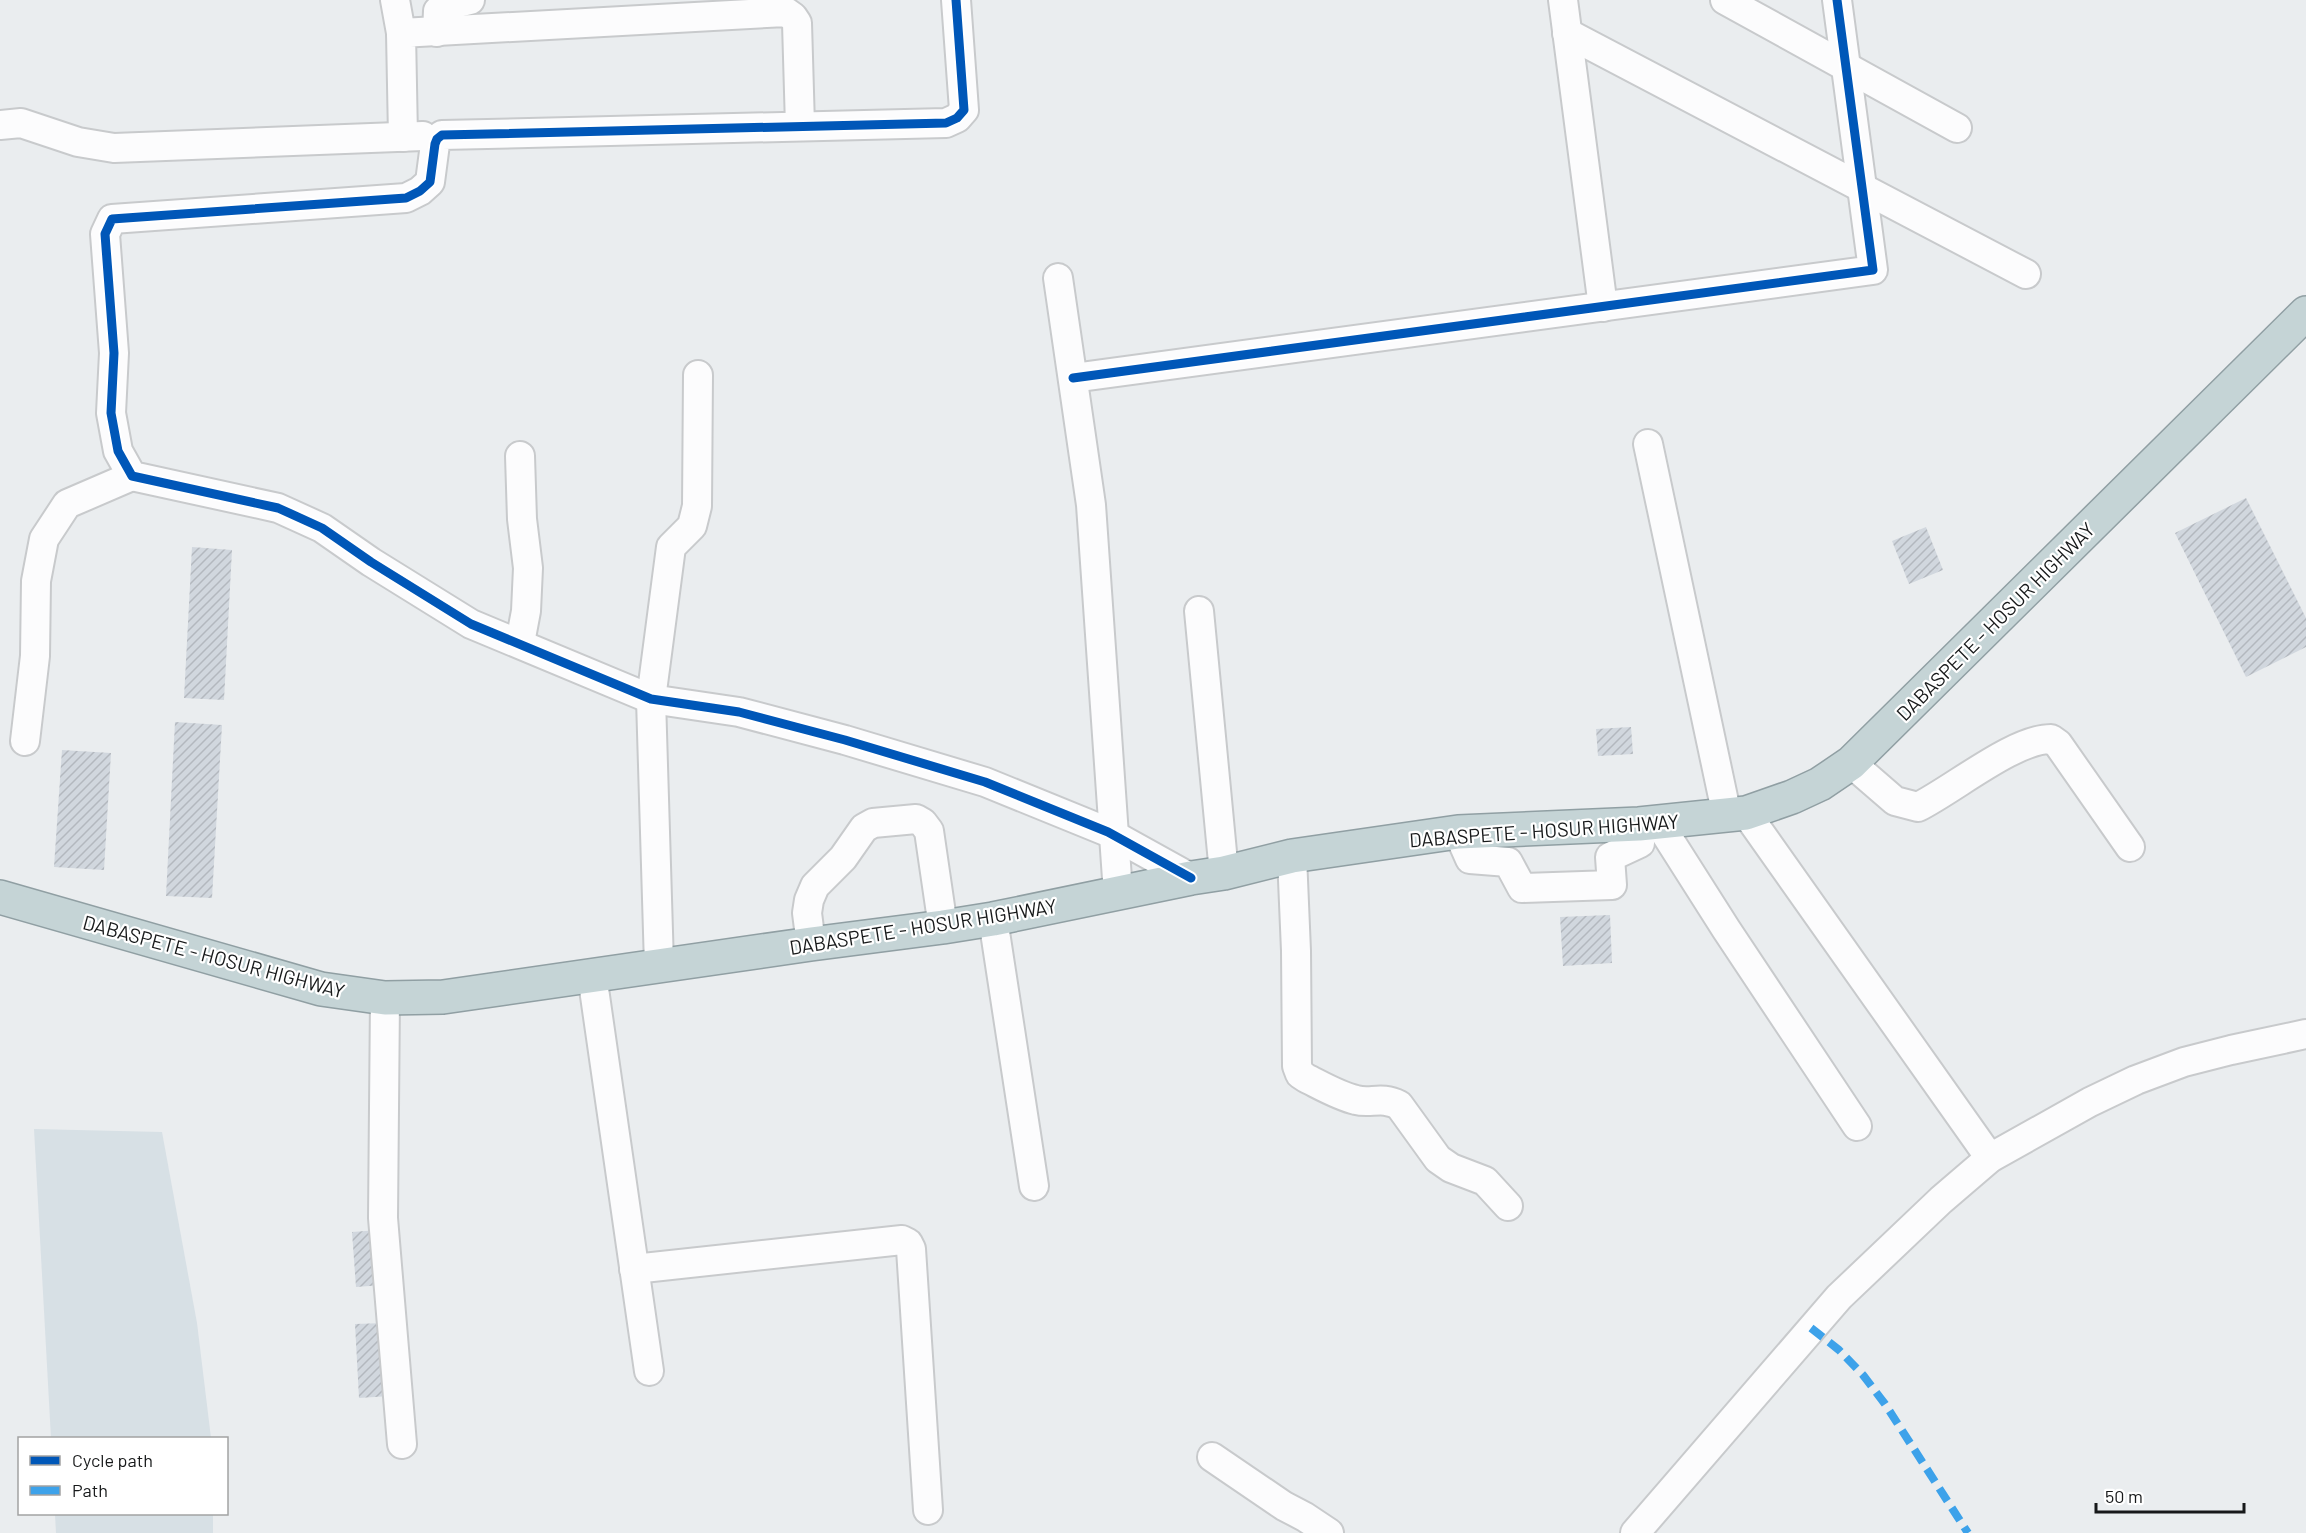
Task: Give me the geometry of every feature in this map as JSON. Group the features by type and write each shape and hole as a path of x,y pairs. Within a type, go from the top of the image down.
{"highway":[{"name":"DABASPETE - HOSUR HIGHWAY","path":"0,897 321,989 385,998 443,997 993,919 1224,873 1292,856 1458,832 1649,823 1737,814 1792,797 1820,784 1851,763 2306,312"}],"street":[{"path":"395,0 401,33 403,137"},
{"path":"437,32 438,11 442,7 470,0"},
{"path":"0,125 21,123 78,142 114,148 442,135 946,123 957,118 964,110 956,0"},
{"path":"1563,0 1603,307"},
{"path":"1725,0 1957,128"},
{"path":"1073,378 1873,270 1837,0"},
{"path":"401,33 437,32 698,9 786,12 798,23 800,126"},
{"path":"1567,33 2026,274"},
{"path":"132,476 118,451 111,413 114,353 105,234 112,219 406,198 420,191 430,182 435,144 442,135"},
{"path":"1058,278 1091,505 1118,893"},
{"path":"659,965 651,699 671,547 692,526 697,506 698,375"},
{"path":"1648,444 1737,814 1990,1158"},
{"path":"519,643 526,611 528,568 522,519 520,456"},
{"path":"25,741 35,656 36,581 44,539 67,504 132,476 278,508 322,528 371,562 471,624 651,699 740,712 845,740 985,782 1108,832 1191,878"},
{"path":"1199,611 1224,873"},
{"path":"1851,763 1894,801 1918,807 2003,755 2040,739 2051,739 2058,744 2130,847"},
{"path":"811,944 807,913 815,886 843,858 864,828 873,823 916,819 923,823 929,831 943,927"},
{"path":"1458,832 1470,859 1508,862 1522,888 1612,885 1610,857 1640,843 1649,823"},
{"path":"1649,823 1732,939 1857,1126"},
{"path":"1292,856 1297,1066 1300,1074 1359,1101 1390,1100 1399,1105 1438,1159 1450,1168 1485,1181 1508,1206"},
{"path":"993,919 1034,1186"},
{"path":"592,975 649,1371"},
{"path":"385,998 383,1218 402,1444"},
{"path":"1635,1533 1839,1297 1941,1200 1990,1158 2090,1102 2136,1080 2184,1062 2306,1035"},
{"path":"634,1269 902,1240 908,1243 928,1510"},
{"path":"1212,1457 1284,1506 1329,1533"}],"shaded area":[{"path":"34,1129 162,1132 197,1323 211,1437 51,1437"},
{"path":"55,1515 213,1515 213,1533 56,1533"}],"building":[{"path":"2246,498 2306,618 2306,647 2246,677 2175,533"},
{"path":"1926,527 1943,570 1909,584 1892,541"},
{"path":"192,547 232,550 224,700 184,698"},
{"path":"175,722 222,725 212,898 166,896"},
{"path":"1631,727 1633,754 1598,756 1596,729"},
{"path":"62,750 111,753 104,870 54,867"},
{"path":"1610,915 1612,963 1563,966 1560,917"},
{"path":"379,1230 383,1285 356,1287 352,1232"},
{"path":"385,1323 390,1396 359,1398 355,1324"}],"marked path":[{"path":"1811,1328 1839,1350 1863,1375 1885,1404 1968,1533"}],"cycle path":[{"path":"956,0 964,110 957,118 946,123 442,135 435,144 430,182 420,191 406,198 112,219 105,234 114,353 111,413 118,451 132,476 278,508 322,528 371,562 471,624 651,699 739,712 845,740 985,782 1108,832 1191,878"},
{"path":"1073,378 1873,270 1837,0"}]}
